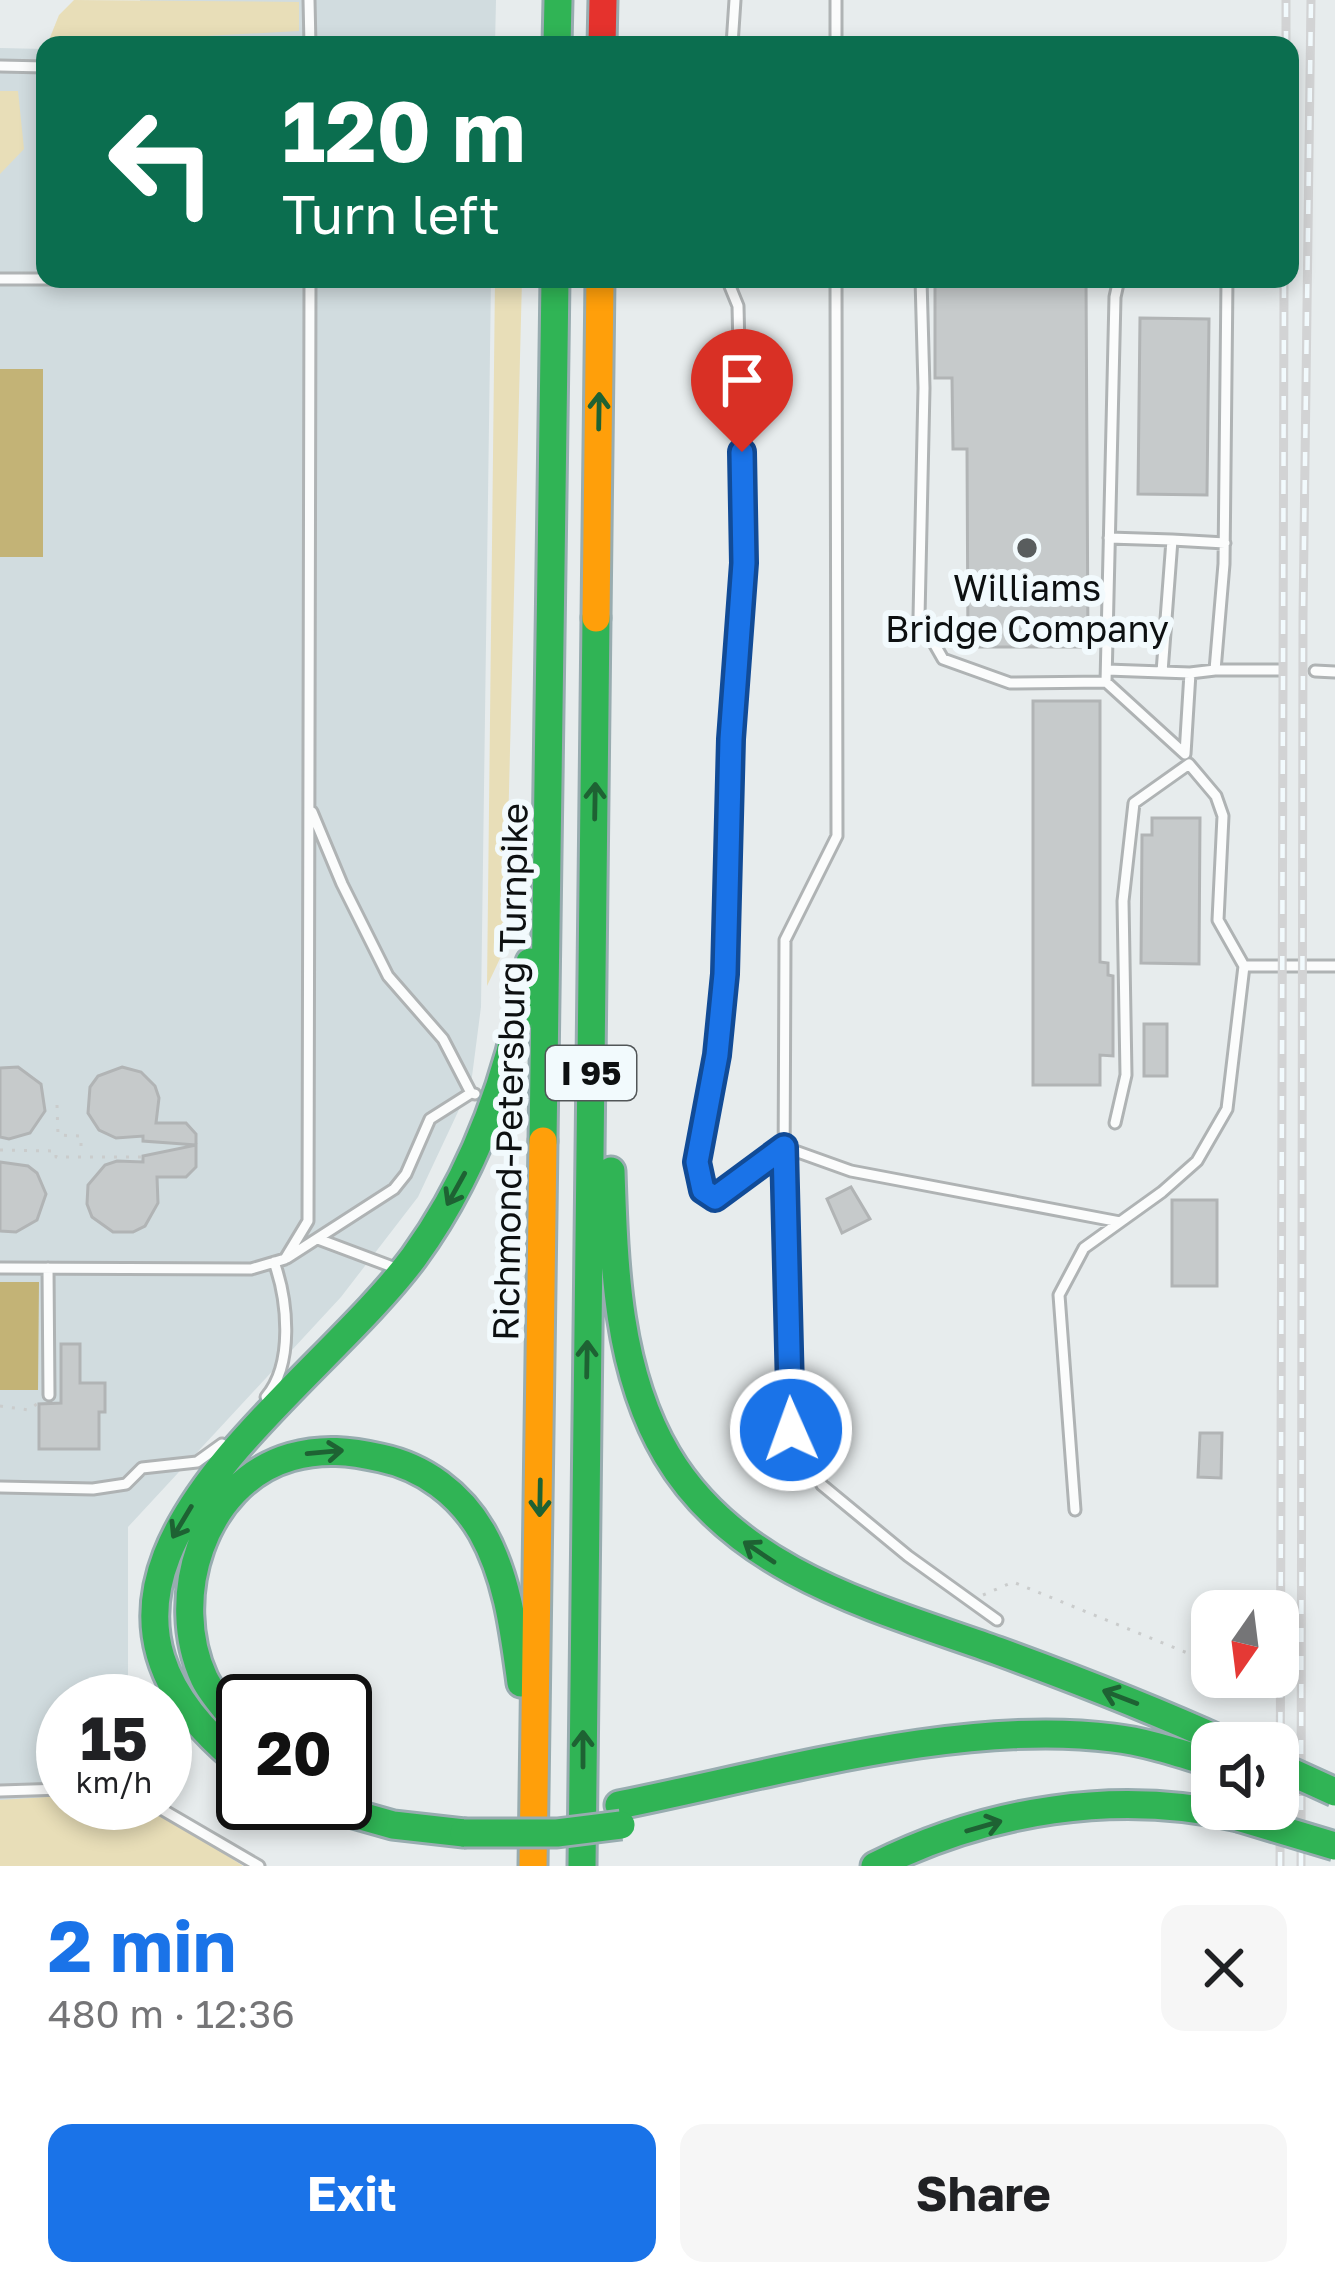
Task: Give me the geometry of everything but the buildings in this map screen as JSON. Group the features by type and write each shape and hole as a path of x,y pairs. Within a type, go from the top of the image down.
{"highway":[{"path":"557,36 558,0"},
{"path":"602,36 603,0"},
{"name":"Richmond-Petersburg Turnpike","path":"532,1866 555,288"},
{"name":"I 95","path":"582,1866 600,288"},
{"path":"216,1739 186,1711 160,1664 157,1609 166,1550 224,1462 364,1317 403,1271 450,1201 526,990 549,793"},
{"path":"595,877 619,1296 641,1397 681,1478 743,1541 796,1575 1191,1728"},
{"path":"216,1698 206,1686 188,1632 190,1572 213,1519 263,1470 300,1454 365,1451 413,1467 448,1490 469,1514 484,1537 501,1586 525,1714 532,1866"},
{"path":"620,1815 894,1749 984,1735 1053,1732 1127,1737 1191,1757"},
{"path":"372,1819 393,1825 542,1814 620,1815 1013,1750 1100,1752 1191,1773"},
{"path":"1299,1776 1335,1792"},
{"path":"372,1796 468,1822"},
{"path":"1299,1796 1335,1810"},
{"path":"874,1866 946,1837 1074,1804 1140,1799 1238,1817 1335,1846"},
{"path":"1299,1815 1335,1830"}],"lane":[{"path":"309,0 310,36"},
{"path":"733,36 735,0"},
{"path":"836,0 836,36"},
{"path":"0,66 36,67"},
{"path":"0,279 36,279"},
{"path":"0,1487 93,1489 126,1484 142,1468 197,1462 227,1440 273,1388 284,1363 280,1261 308,1221 310,288"},
{"path":"731,288 738,307 744,563 731,739 725,974 717,1055 697,1162 703,1190 715,1198 784,1147"},
{"path":"836,288 837,836 785,940 791,1430 822,1485 908,1556 997,1619"},
{"path":"921,288 919,617 943,659 1010,683 1162,672 1279,670"},
{"path":"1075,1510 1060,1295 1084,1248 1197,1161 1227,1109 1244,966 1218,920 1223,816 1216,796 1107,676 1117,288"},
{"path":"1215,670 1225,543 1227,288"},
{"path":"1109,538 1225,543"},
{"path":"1162,672 1172,540"},
{"path":"1315,671 1335,672"},
{"path":"1115,1123 1126,1075 1123,901 1135,803 1187,759 1190,673"},
{"path":"0,1268 250,1269 280,1261 394,1189 406,1174 430,1119 484,1096 388,976 309,804"},
{"path":"1244,966 1335,966"},
{"path":"784,1147 851,1171 1120,1222"},
{"path":"317,1239 403,1271"},
{"path":"47,1268 50,1395"},
{"path":"0,1791 36,1790"},
{"path":"192,1827 259,1866"}],"path":[{"path":"58,1105 58,1136 81,1136 81,1157"},
{"path":"0,1150 56,1151 56,1157 143,1157"},
{"path":"0,1406 28,1410 50,1395"},
{"path":"970,1600 1013,1582 1191,1654"}],"shaded area":[{"path":"74,0 299,2 299,31 51,36 59,15"},
{"path":"140,0 496,0 495,36 140,36"},
{"path":"0,48 36,49 36,288 491,288 481,1007 471,1084 418,1197 341,1297 128,1527 128,1674 36,1674 36,1806 0,1809"},
{"path":"0,91 18,91 24,149 0,174"},
{"path":"495,288 522,288 505,948 487,986"},
{"path":"0,369 43,369 43,557 0,557"},
{"path":"0,1282 39,1282 38,1390 0,1390"},
{"path":"36,1798 36,1830 188,1830 243,1866 0,1866 0,1800"}],"railway":[{"path":"1286,0 1286,36"},
{"path":"1301,1866 1303,616 1311,0"},
{"path":"1280,1866 1284,288"}],"traffic: fast":[{"path":"557,36 558,0"},
{"path":"543,1141 555,288"},
{"path":"582,1866 596,618"},
{"path":"216,1736 178,1696 155,1628 165,1561 199,1496 250,1433 365,1314 437,1223 489,1116 513,1040 530,962"},
{"path":"611,1171 617,1280 628,1353 650,1423 696,1496 731,1529 813,1581 1191,1727"},
{"path":"216,1697 194,1647 190,1614 200,1548 214,1518 234,1492 260,1471 291,1457 325,1452 397,1462 426,1475 463,1506 482,1532 498,1568 521,1683"},
{"path":"619,1805 866,1753 993,1736 1113,1738 1191,1757"},
{"path":"1299,1776 1335,1792"},
{"path":"875,1866 962,1831 1053,1810 1099,1805 1191,1809"},
{"path":"372,1819 464,1833"},
{"path":"464,1833 557,1833 621,1825"},
{"path":"1281,1830 1335,1846"}],"traffic: slow":[{"path":"596,618 600,288"},
{"path":"533,1866 543,1141"}],"traffic: jam":[{"path":"602,36 603,0"}],"place":[{"name":"Williams Bridge Company","path":"1027,548"}],"route":[{"path":"742,452 744,563 731,739 725,974 717,1055 697,1162 703,1190 715,1198 784,1147 791,1430"}]}
